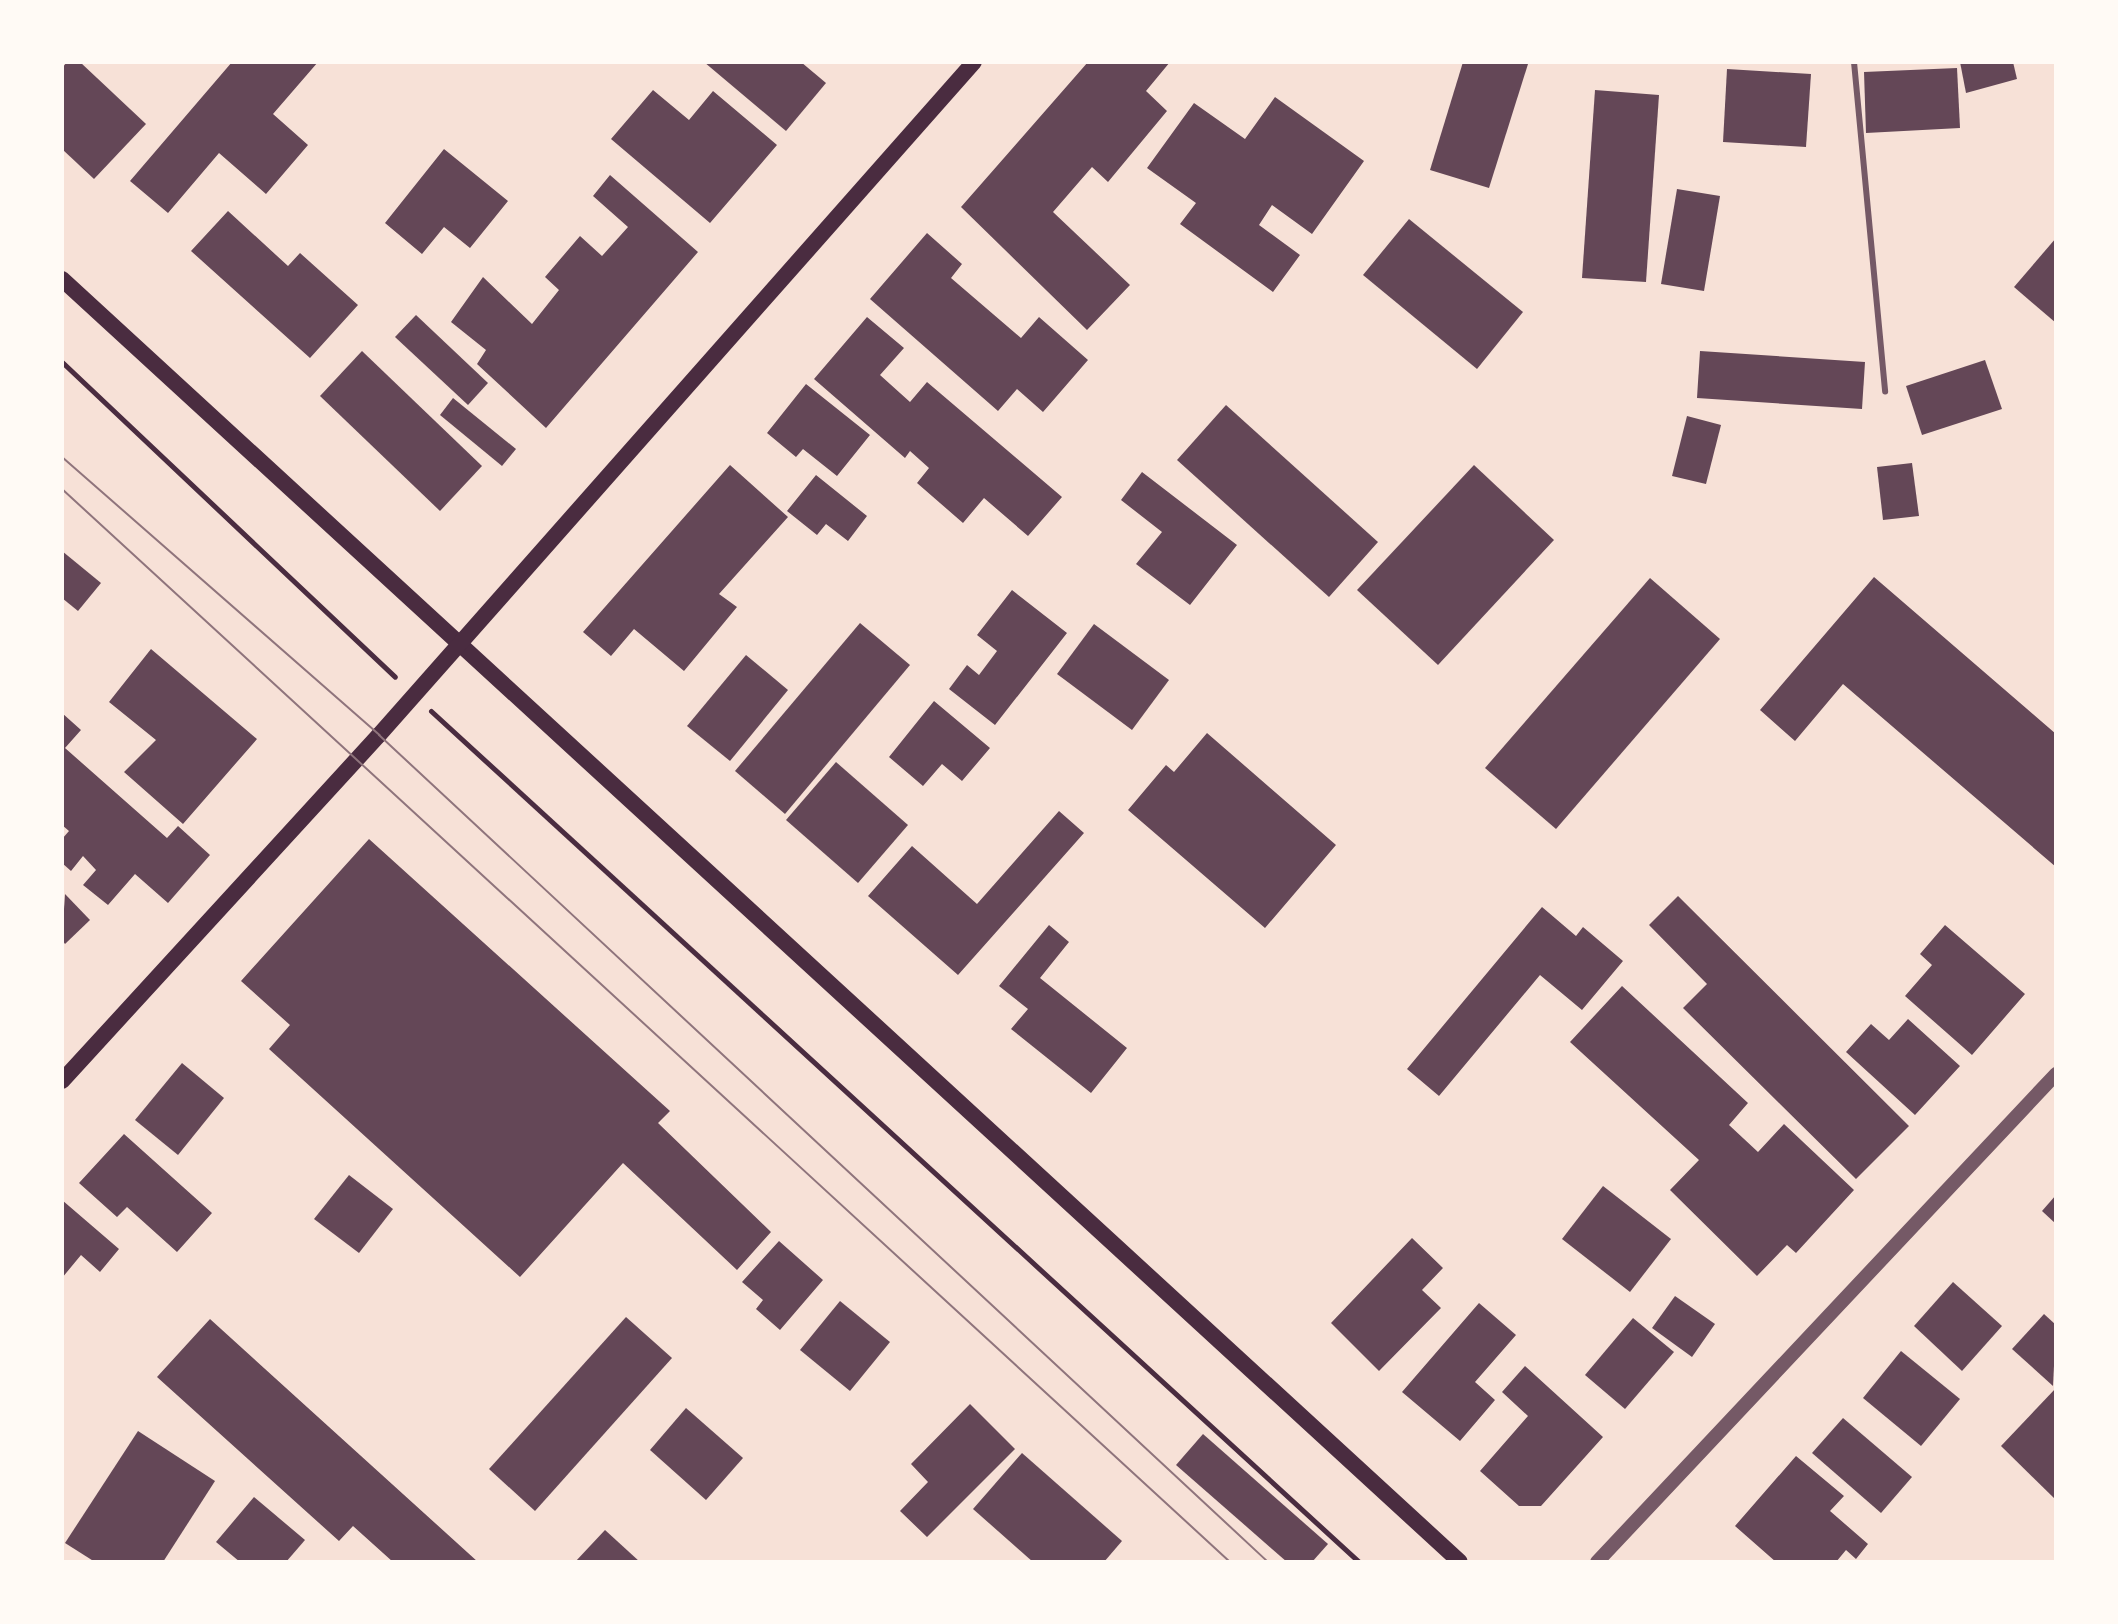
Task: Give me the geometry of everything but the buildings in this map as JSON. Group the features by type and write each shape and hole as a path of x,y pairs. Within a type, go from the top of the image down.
{"main road":[{"path":"62,1081 413,695 974,62"},
{"path":"62,279 1460,1562"}],"street":[{"path":"1597,1562 2056,1074"}],"lane":[{"path":"1854,62 1885,392"}],"path":[{"path":"62,362 413,695 1359,1562"}],"tram line":[{"path":"62,457 379,735 1268,1562"},
{"path":"62,489 1230,1562"}]}
